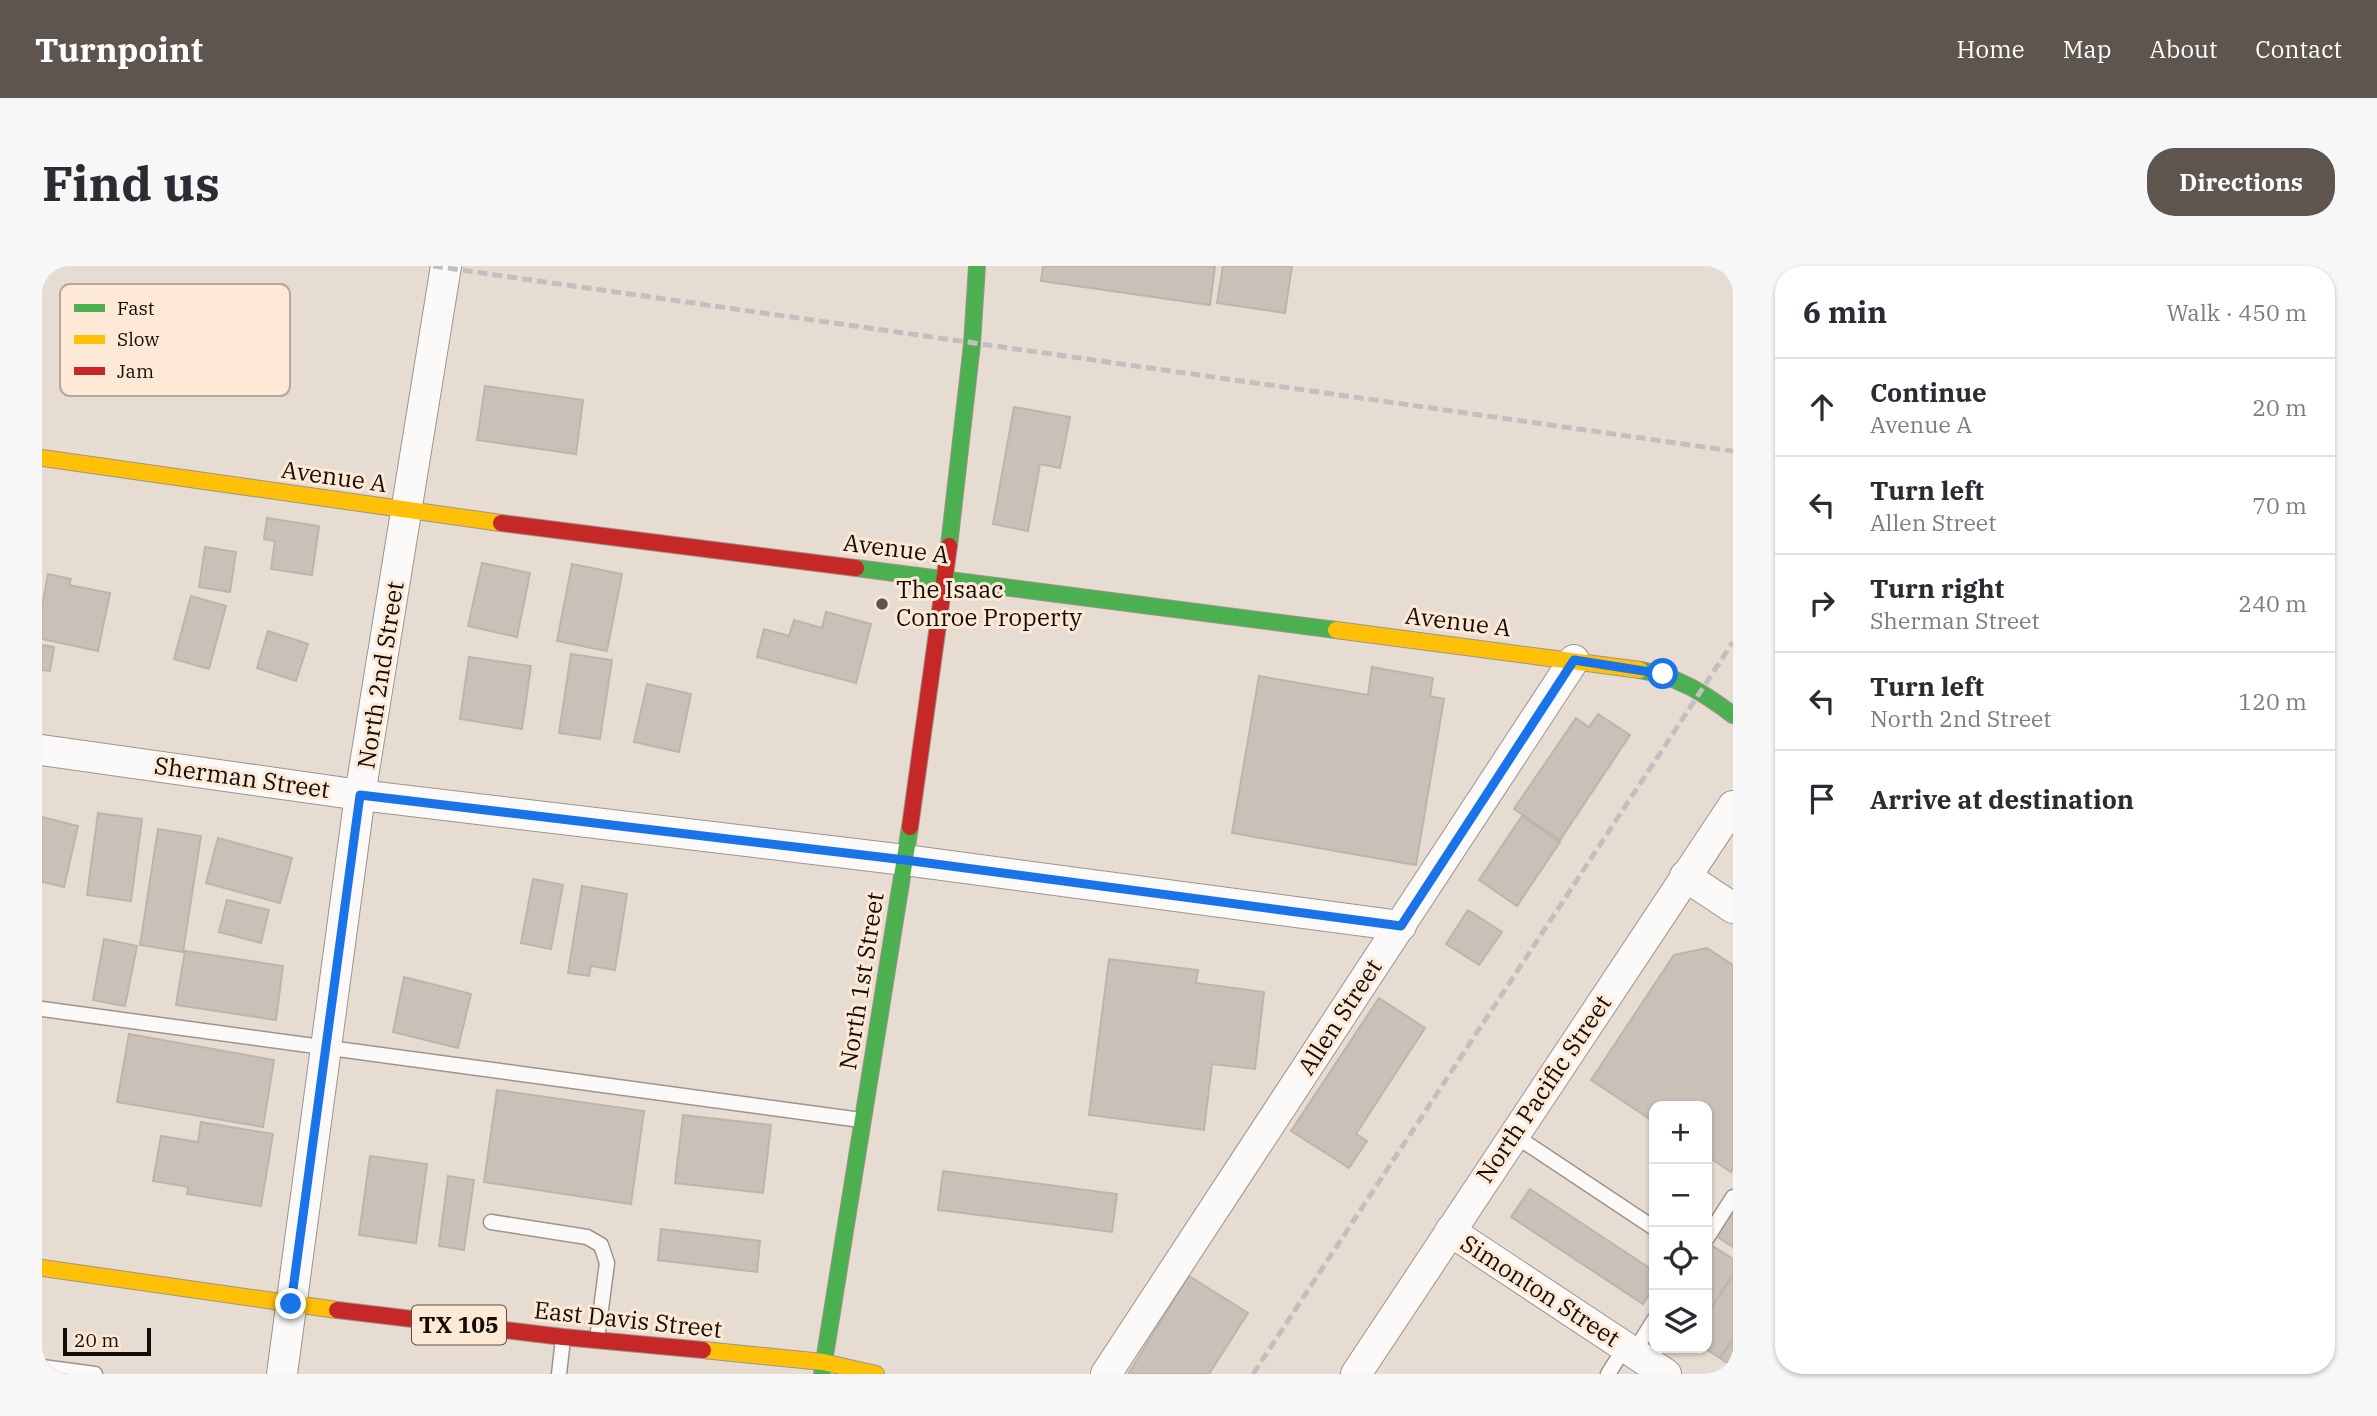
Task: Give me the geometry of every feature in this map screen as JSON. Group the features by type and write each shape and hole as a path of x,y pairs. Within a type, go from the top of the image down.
{"street":[{"name":"North 1st Street","path":"823,1368 905,860 945,579 972,344 977,266"},
{"name":"North 2nd Street","path":"282,1374 360,795 446,267"},
{"name":"Avenue A","path":"42,458 408,511 1574,660 1663,674 1701,691 1733,715"},
{"name":"Allen Street","path":"1106,1374 1574,660"},
{"name":"Sherman Street","path":"42,750 360,795 905,860 1401,926"},
{"name":"North Pacific Street","path":"1356,1374 1733,806"},
{"path":"1685,876 1733,908"},
{"name":"Simonton Street","path":"1450,1231 1666,1374"},
{"name":"East Davis Street","path":"42,1268 291,1304 876,1374"}],"lane":[{"path":"42,1009 863,1120"},
{"path":"1514,1135 1652,1227"},
{"path":"1712,1230 1733,1197"},
{"path":"491,1222 587,1237 601,1245 607,1263 596,1340"},
{"path":"1608,1374 1649,1326"},
{"path":"559,1374 563,1337"},
{"path":"42,1367 95,1374"}],"building":[{"path":"1043,266 1215,266 1210,305 1041,281"},
{"path":"1223,266 1292,266 1285,313 1217,303"},
{"path":"485,386 583,400 576,454 477,440"},
{"path":"1014,407 1070,417 1060,468 1040,464 1028,531 993,524"},
{"path":"267,518 319,526 312,575 271,569 275,541 264,539"},
{"path":"205,547 236,552 230,592 199,587"},
{"path":"482,563 530,573 517,637 468,626"},
{"path":"572,564 622,574 607,651 557,641"},
{"path":"48,574 71,579 69,585 110,593 98,651 42,639 42,606"},
{"path":"191,596 226,606 209,669 174,659"},
{"path":"826,612 871,624 856,683 757,657 764,629 789,636 794,620 822,628"},
{"path":"268,631 308,644 296,681 257,668"},
{"path":"42,645 54,647 50,671 42,670"},
{"path":"571,654 612,660 600,739 559,733"},
{"path":"469,657 531,666 522,729 460,719"},
{"path":"1372,667 1433,678 1430,696 1444,699 1416,865 1232,833 1259,676 1368,695"},
{"path":"647,684 691,694 679,752 634,742"},
{"path":"1598,714 1630,735 1560,840 1514,809 1576,718 1589,727"},
{"path":"98,813 142,819 131,901 87,895"},
{"path":"1522,816 1560,842 1517,906 1479,880"},
{"path":"42,817 78,826 64,887 42,882"},
{"path":"158,829 201,836 183,952 140,945"},
{"path":"218,838 292,858 280,903 206,883"},
{"path":"533,879 563,885 551,949 521,943"},
{"path":"582,886 627,894 615,970 591,966 589,976 568,973"},
{"path":"227,900 269,910 261,943 219,932"},
{"path":"1468,910 1502,932 1479,965 1446,944"},
{"path":"104,939 137,946 125,1006 93,1000"},
{"path":"1707,948 1733,965 1731,1172 1712,1159 1712,1101 1649,1101 1649,1119 1591,1080 1674,955"},
{"path":"185,951 283,966 276,1020 176,1005"},
{"path":"1109,959 1198,970 1196,983 1264,992 1255,1069 1212,1064 1204,1130 1089,1115"},
{"path":"404,977 471,994 458,1048 393,1032"},
{"path":"1379,998 1425,1028 1356,1134 1367,1141 1349,1168 1291,1131"},
{"path":"129,1034 274,1060 263,1127 117,1102"},
{"path":"497,1090 644,1111 631,1204 484,1182"},
{"path":"683,1115 771,1125 763,1193 675,1183"},
{"path":"201,1122 273,1134 261,1206 187,1194 188,1187 153,1181 161,1136 198,1142"},
{"path":"370,1156 427,1164 416,1243 359,1235"},
{"path":"943,1171 1117,1194 1112,1232 938,1210"},
{"path":"448,1176 474,1180 464,1250 439,1246"},
{"path":"1530,1189 1649,1268 1649,1295 1643,1304 1511,1217"},
{"path":"1733,1205 1733,1247 1713,1234"},
{"path":"661,1229 760,1241 757,1272 658,1260"},
{"path":"1712,1246 1733,1259 1733,1275 1712,1307"},
{"path":"1733,1275 1733,1339 1720,1358 1712,1353 1712,1307"},
{"path":"1189,1276 1248,1313 1209,1374 1128,1374"},
{"path":"1733,1339 1733,1367 1720,1358"}],"railway":[{"path":"433,266 1733,451"},
{"path":"1253,1374 1733,642"}],"traffic: fast":[{"path":"949,546 972,344 977,266"},
{"path":"856,568 1336,630"},
{"path":"1640,670 1666,676 1690,686 1733,715"},
{"path":"822,1374 910,827"}],"traffic: slow":[{"path":"42,458 501,523"},
{"path":"1336,630 1640,670"},
{"path":"42,1268 337,1310"},
{"path":"703,1350 823,1362 876,1374"}],"traffic: jam":[{"path":"501,523 856,568"},
{"path":"910,827 949,546"},
{"path":"337,1310 563,1337 703,1350"}],"place":[{"name":"The Isaac Conroe Property","path":"882,604"}],"route":[{"path":"291,1304 360,795 905,860 1401,926 1574,660 1663,674"}]}
